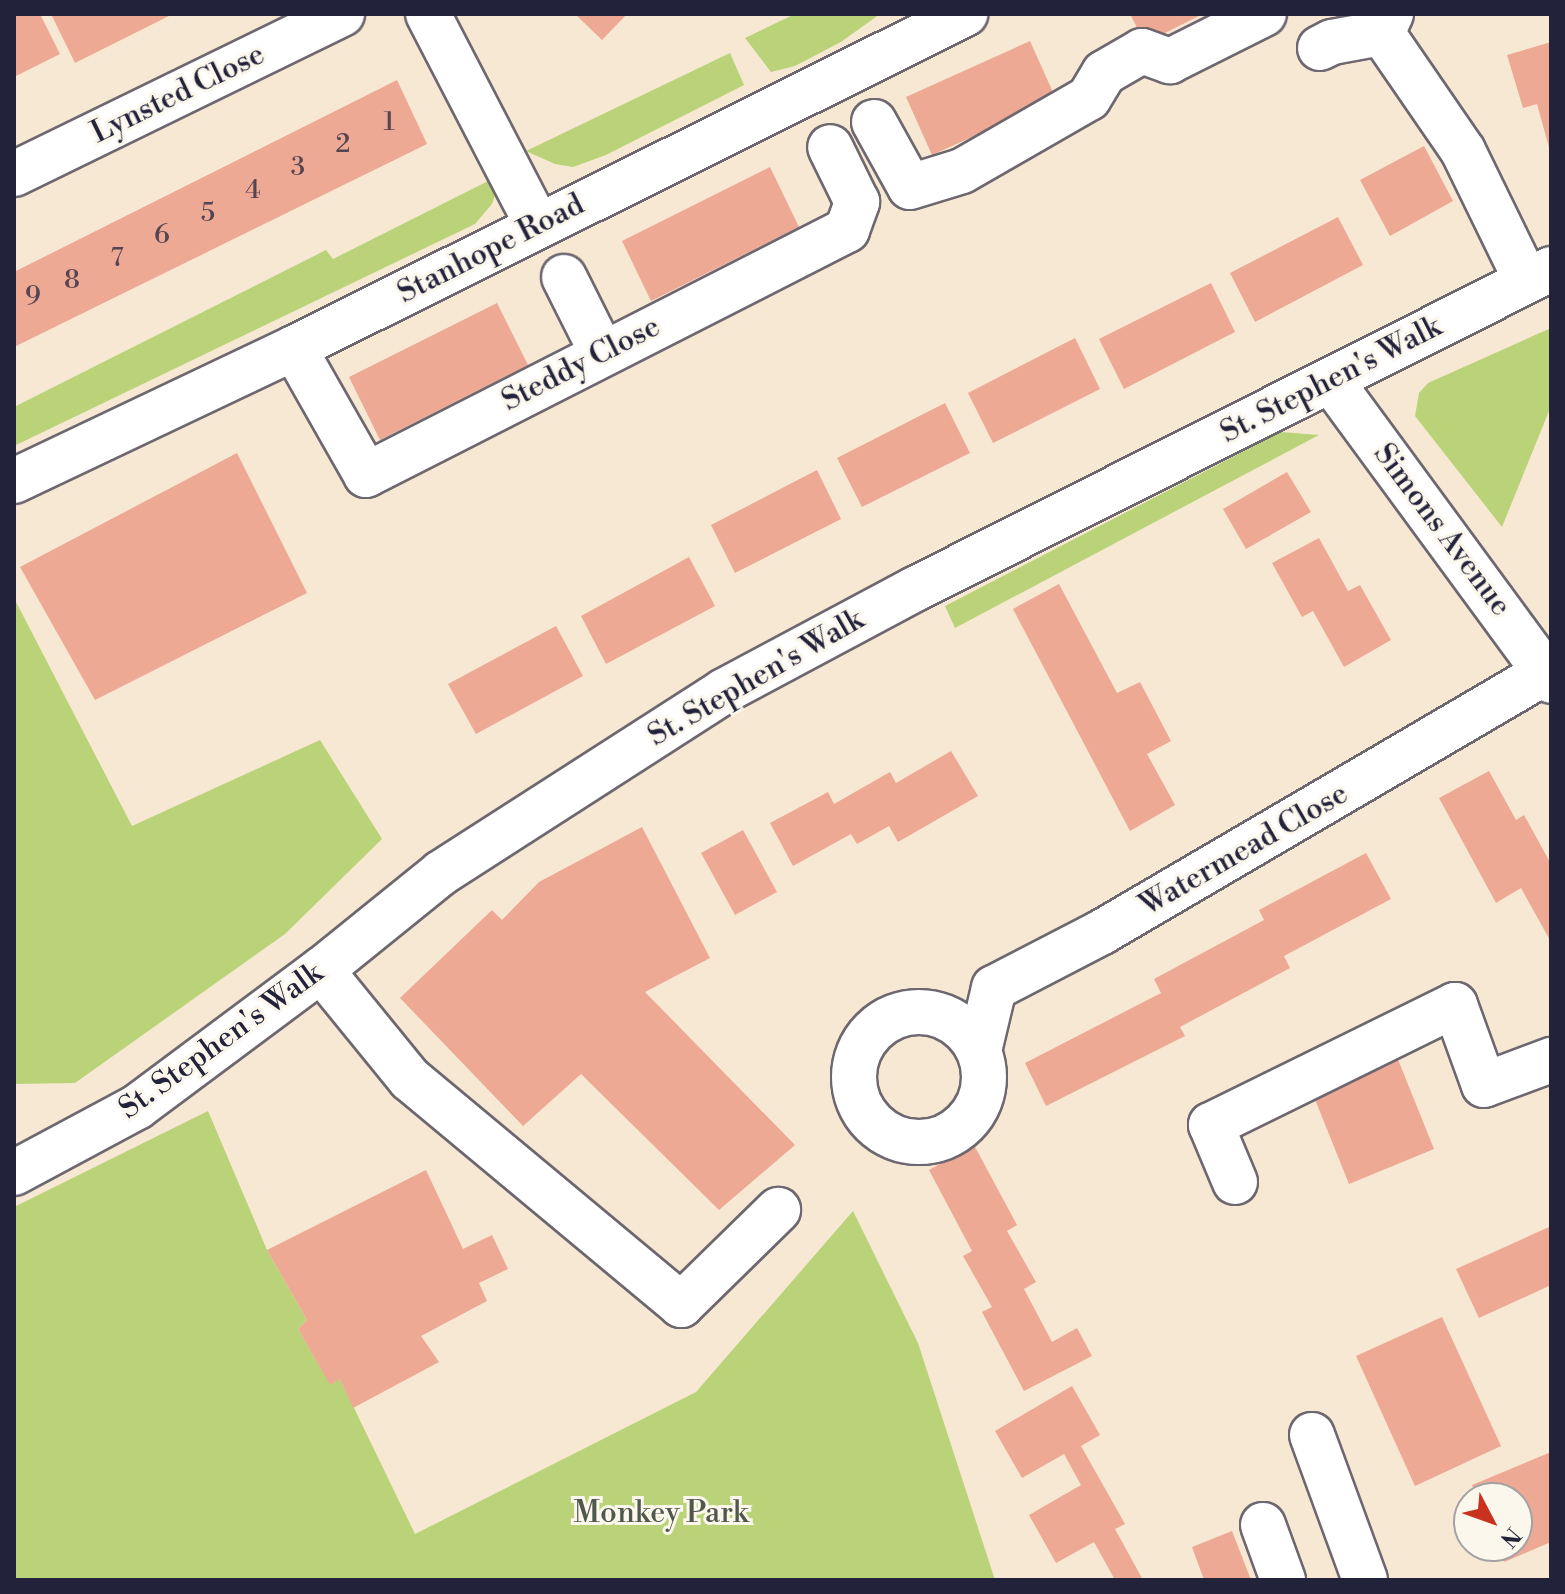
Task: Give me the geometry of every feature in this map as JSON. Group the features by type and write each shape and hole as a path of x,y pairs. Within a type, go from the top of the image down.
{"street":[{"name":"Lynsted Close","path":"14,174 342,14"},
{"path":"428,14 538,226"},
{"name":"Stanhope Road","path":"14,481 294,348 965,14"},
{"path":"874,122 910,187 962,171 1089,98 1104,73 1142,51 1170,61 1264,14"},
{"path":"1323,35 1386,23 1539,274"},
{"name":"Steddy Close","path":"294,348 366,475 847,230 857,202 830,147"},
{"name":"St. Stephen's Walk","path":"14,1173 137,1107 321,970 441,873 724,691 915,589 1539,274"},
{"path":"564,277 602,353"},
{"name":"Simons Avenue","path":"1331,381 1549,676"},
{"name":"Watermead Close","path":"979,1051 994,988 1102,932 1549,676"},
{"path":"321,970 410,1079 681,1305 778,1210"},
{"path":"1235,1182 1211,1125 1455,1005 1484,1085 1551,1060"},
{"path":"1312,1435 1365,1580"},
{"path":"1263,1525 1283,1580"}],"green space":[{"path":"795,14 880,14 841,42 795,66 771,72 745,38"},
{"path":"730,53 744,85 606,155 573,167 555,164 526,151"},
{"path":"502,174 492,204 475,224 14,446 14,407 326,250 333,259"},
{"path":"1551,328 1551,406 1502,527 1415,416 1419,393 1428,383"},
{"path":"1281,432 1319,435 955,628 945,606"},
{"path":"14,598 132,826 320,740 382,839 285,934 75,1083 14,1084"},
{"name":"Monkey Park","path":"208,1111 267,1250 307,1320 298,1329 330,1384 340,1379 415,1534 696,1392 853,1211 918,1343 995,1580 14,1580 14,1207"}],"building":[{"path":"14,14 40,14 60,54 14,77"},
{"path":"51,14 173,14 75,63"},
{"path":"575,14 627,14 602,40"},
{"path":"1130,14 1203,14 1145,43"},
{"path":"1030,41 1056,99 932,155 906,97"},
{"path":"1551,42 1550,151 1537,104 1523,108 1507,55"},
{"path":"397,80 427,144 14,347 14,272"},
{"path":"1424,146 1453,201 1390,236 1360,180"},
{"path":"770,167 799,227 651,301 622,241"},
{"path":"1338,217 1363,265 1255,322 1230,273"},
{"path":"1211,283 1235,332 1124,389 1099,339"},
{"path":"497,303 528,365 380,440 349,377"},
{"path":"1075,338 1100,389 993,443 968,393"},
{"path":"945,403 970,453 862,507 837,458"},
{"path":"237,453 307,593 95,700 20,567"},
{"path":"817,470 841,519 735,573 711,525"},
{"path":"1287,472 1311,512 1246,549 1223,509"},
{"path":"1319,538 1348,591 1360,585 1391,640 1344,667 1313,611 1302,617 1272,563"},
{"path":"689,557 715,606 606,664 581,616"},
{"path":"1059,584 1117,693 1140,682 1171,741 1147,754 1175,805 1130,831 1013,609"},
{"path":"556,626 583,676 476,734 448,684"},
{"path":"951,751 978,796 898,842 889,826 857,844 851,834 793,866 770,823 828,792 834,804 890,772 896,783"},
{"path":"1489,771 1516,820 1524,815 1551,864 1551,942 1521,888 1496,903 1439,798"},
{"path":"642,827 710,958 645,992 795,1145 719,1210 581,1074 523,1126 400,998 492,910 502,920 539,882"},
{"path":"743,830 777,892 735,915 701,853"},
{"path":"1366,853 1391,899 1284,956 1290,968 1180,1027 1185,1036 1046,1106 1025,1063 1161,993 1154,979 1264,920 1259,910"},
{"path":"1397,1057 1434,1149 1349,1184 1312,1092"},
{"path":"974,1145 1017,1225 1007,1231 1036,1282 1024,1289 1052,1342 1077,1328 1092,1356 1024,1391 982,1312 992,1307 963,1256 972,1251 929,1170"},
{"path":"426,1170 463,1249 492,1235 508,1269 479,1283 487,1301 421,1336 439,1362 353,1408 340,1379 330,1385 298,1329 307,1320 267,1250"},
{"path":"1549,1227 1551,1285 1479,1318 1456,1269"},
{"path":"1442,1317 1501,1446 1415,1486 1356,1356"},
{"path":"1072,1386 1100,1435 1081,1446 1125,1524 1115,1529 1143,1580 1115,1580 1094,1542 1056,1563 1029,1515 1081,1485 1064,1454 1022,1478 995,1431"},
{"path":"1551,1452 1551,1542 1533,1550 1533,1482 1479,1482"},
{"path":"1232,1531 1251,1580 1204,1580 1192,1547"}]}
